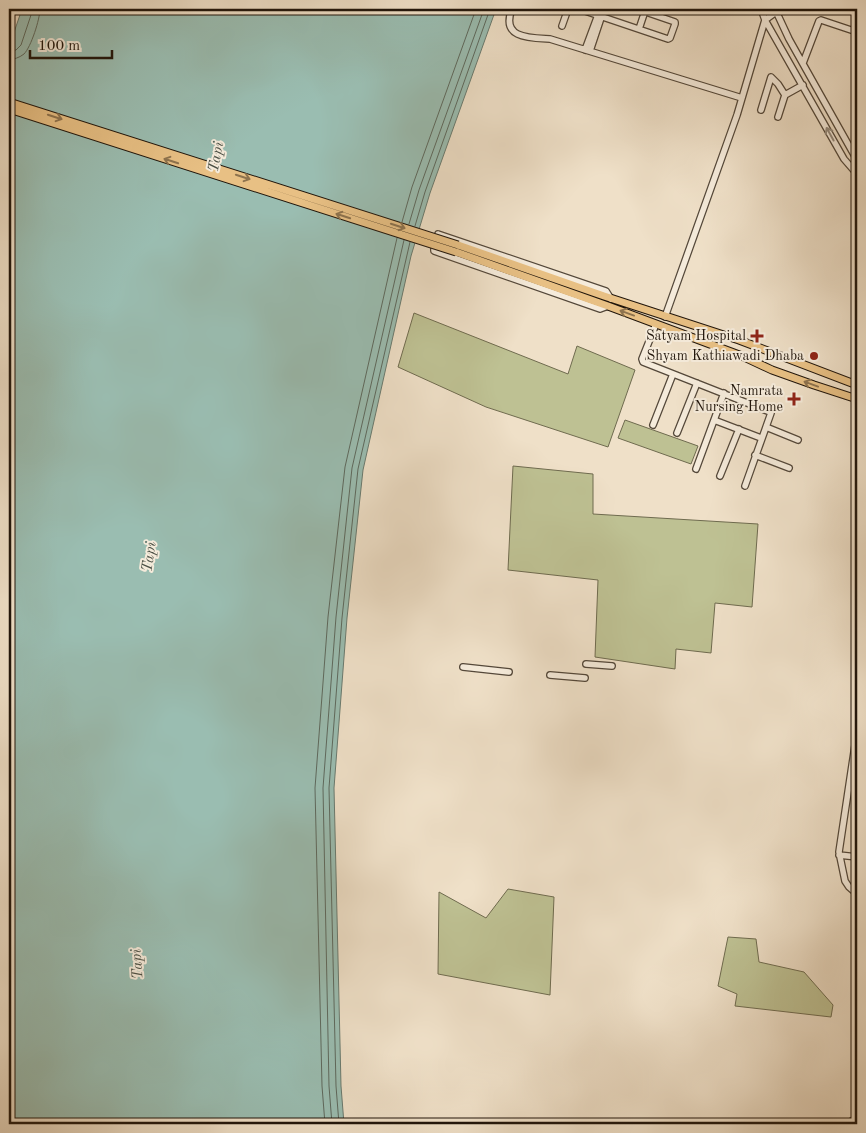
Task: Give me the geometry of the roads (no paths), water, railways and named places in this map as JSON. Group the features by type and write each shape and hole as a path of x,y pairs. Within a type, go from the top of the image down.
{"main road":[{"path":"9,102 457,249 610,302 739,340 857,385"},
{"path":"9,110 457,249"},
{"path":"610,302 659,325 789,376 857,399"},
{"path":"659,325 665,317"}],"street":[{"path":"512,9 509,14 510,26 520,36 550,39 742,98"},
{"path":"562,26 568,9"},
{"path":"579,9 602,13 639,29 668,38 671,36 675,22 637,9"},
{"path":"761,9 765,20 844,159 857,174"},
{"path":"665,317 742,98 765,20 776,10 781,24 857,160"},
{"path":"639,29 645,12"},
{"path":"587,50 602,13"},
{"path":"803,63 819,21 821,20 857,32"},
{"path":"761,110 771,77 785,95"},
{"path":"778,117 785,95 803,85"},
{"path":"438,234 606,292 610,302 600,309 434,251 438,234"},
{"path":"659,325 642,361 769,410 771,413 745,486"},
{"path":"654,424 673,374"},
{"path":"677,434 697,383"},
{"path":"696,469 724,393"},
{"path":"714,420 761,438"},
{"path":"766,427 798,440"},
{"path":"720,476 738,429"},
{"path":"755,455 789,468"},
{"path":"586,664 612,666"},
{"path":"463,667 509,672"},
{"path":"550,675 585,678"},
{"path":"857,732 839,843 839,855 845,881 857,894"},
{"path":"839,855 857,857"},
{"path":"846,1124 857,1118"}],"water":[{"name":"Tapi","path":"22,9 496,9 430,193 411,256 363,470 347,618 334,788 341,1086 344,1124 9,1124 9,47"}],"place":[{"name":"Satyam Hospital","path":"757,336"},
{"name":"Shyam Kathiawadi Dhaba","path":"814,356"},
{"name":"Namrata Nursing Home","path":"794,399"}]}
